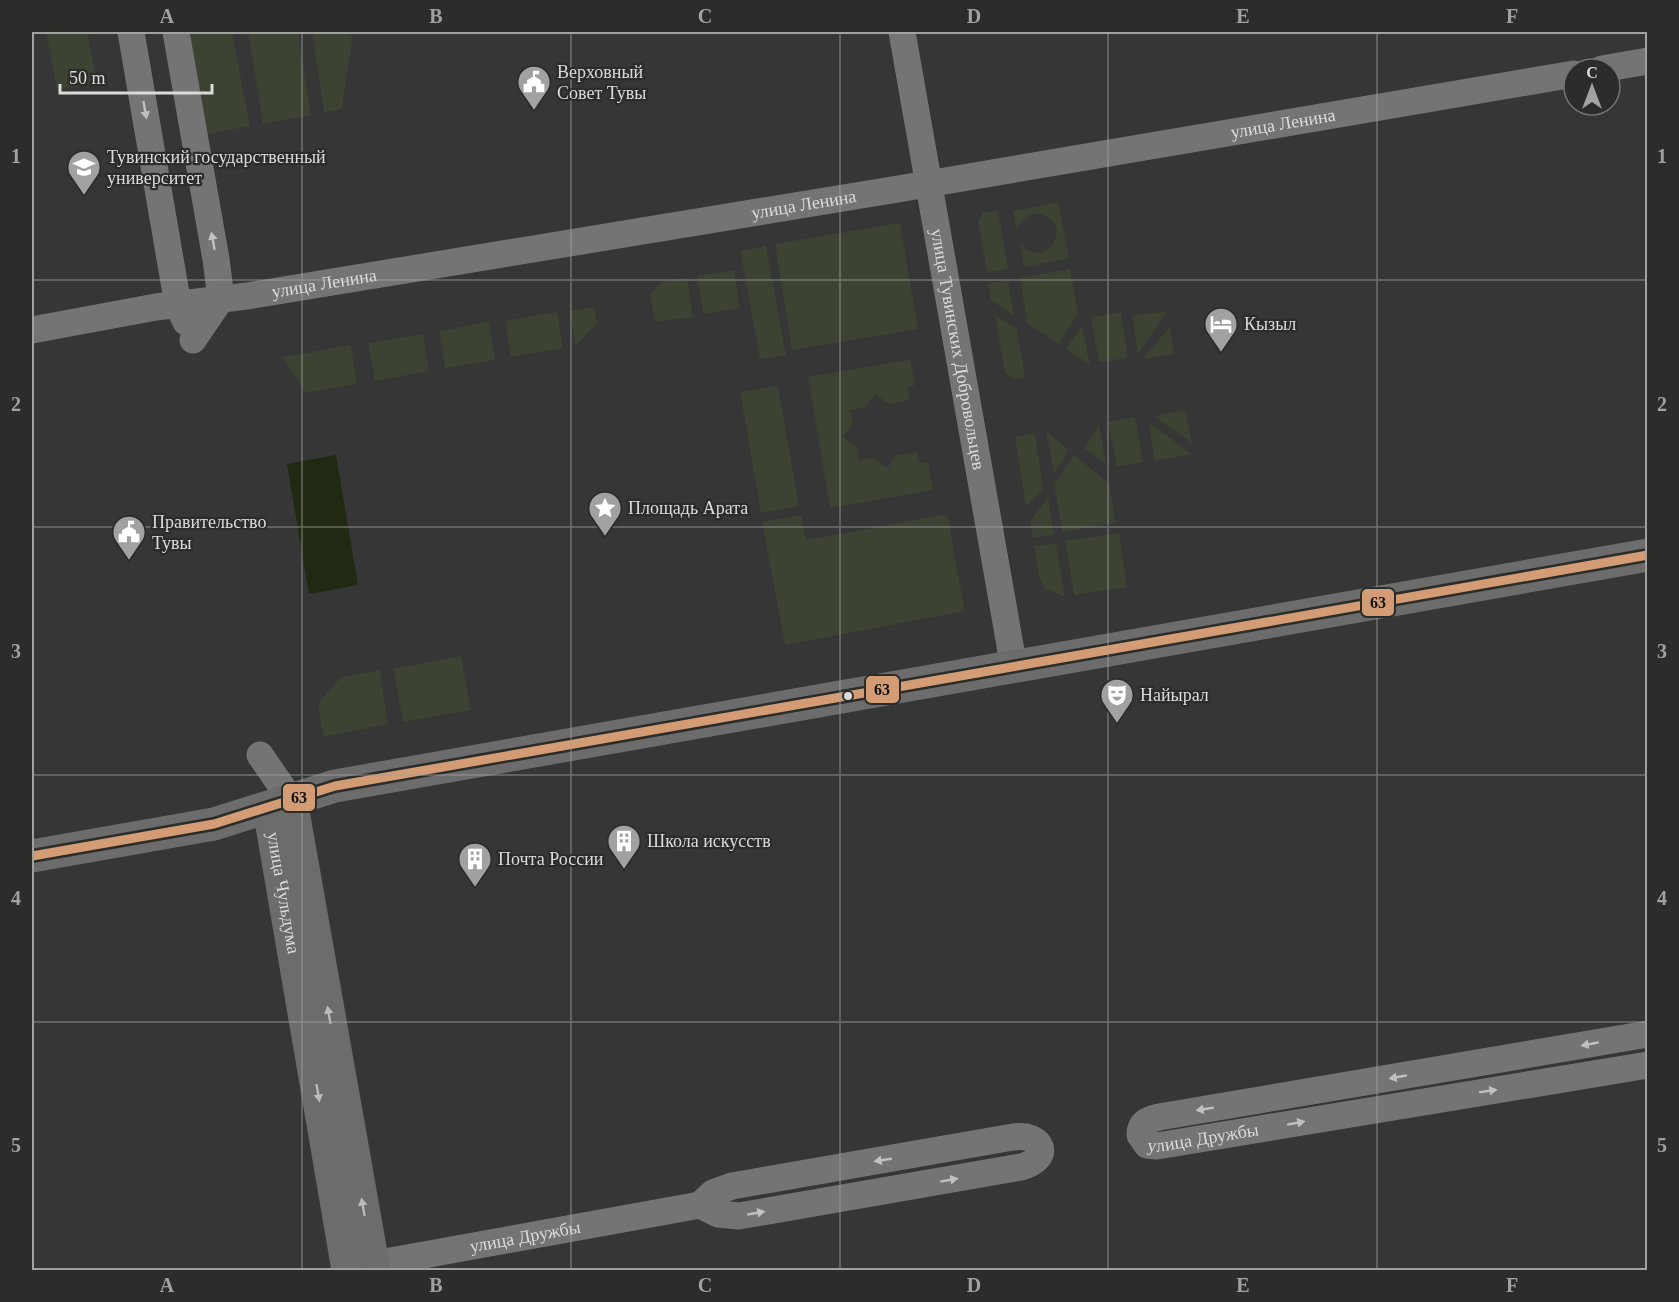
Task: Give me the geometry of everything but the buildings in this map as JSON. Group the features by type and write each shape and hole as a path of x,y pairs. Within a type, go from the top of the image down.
{"main road":[{"path":"32,856 214,824 335,786 1647,555"},
{"name":"улица Чульдума","path":"280,804 361,1268"}],"street":[{"path":"131,32 178,304 193,340 221,299 176,32"},
{"name":"улица Тувинских Добровольцев","path":"902,32 1014,668"},
{"path":"1622,65 1647,61"},
{"name":"улица Ленина","path":"32,330 178,304 330,283 1562,76"},
{"name":"улица Дружбы","path":"1647,1034 1154,1118 1144,1122 1140,1135 1147,1145 1157,1146 1647,1065"},
{"path":"1337,1087 1342,1115"},
{"name":"улица Дружбы","path":"361,1268 700,1205 713,1193 732,1186 1013,1137 1033,1138 1038,1143 1040,1152 1035,1162 1021,1167 739,1216 718,1214 700,1205"}],"shaded area":[{"path":"46,32 87,32 97,82 57,90"},
{"path":"188,32 232,32 250,126 207,134"},
{"path":"248,32 298,32 311,115 263,124"},
{"path":"312,32 351,32 352,40 342,109 324,112"},
{"path":"1058,202 1069,258 1024,267 1020,244 1033,252 1046,251 1054,241 1056,226 1046,216 1035,214 1024,219 1017,231 1013,211"},
{"path":"998,210 1008,269 987,272 978,222 983,213"},
{"path":"900,223 918,329 792,350 775,244"},
{"path":"766,246 786,355 760,359 740,251"},
{"path":"1070,269 1078,313 1059,344 1027,323 1020,278"},
{"path":"734,270 740,308 703,314 697,276"},
{"path":"687,278 693,317 655,322 650,295 662,281"},
{"path":"1008,280 1014,316 991,300 988,284"},
{"path":"594,307 597,323 576,346 569,311"},
{"path":"1167,311 1138,354 1132,316"},
{"path":"557,312 563,348 511,357 505,321"},
{"path":"1121,312 1128,358 1099,362 1091,317"},
{"path":"995,315 1017,329 1025,377 1015,379 1005,373"},
{"path":"489,322 495,360 445,368 439,331"},
{"path":"1082,325 1090,365 1066,349"},
{"path":"1170,327 1174,354 1142,359"},
{"path":"423,334 429,371 375,381 368,343"},
{"path":"351,345 357,384 306,393 282,357"},
{"path":"910,360 915,385 908,387 909,400 889,404 875,394 864,408 851,410 853,424 843,437 858,448 859,461 874,458 887,468 897,455 917,452 919,463 928,462 933,490 830,508 808,377"},
{"path":"778,386 799,506 761,513 740,392"},
{"path":"1185,410 1192,443 1154,416"},
{"path":"1135,417 1143,462 1117,467 1108,422"},
{"path":"1148,422 1192,454 1155,461"},
{"path":"1099,424 1106,465 1084,448"},
{"path":"1046,431 1069,450 1054,474"},
{"path":"1035,433 1043,488 1026,507 1015,437"},
{"path":"336,455 358,585 309,594 287,464"},
{"path":"1074,455 1109,484 1116,523 1062,532 1054,484"},
{"path":"1048,497 1054,535 1033,538 1030,522"},
{"path":"947,514 965,611 785,645 762,522 801,515 806,540"},
{"path":"1119,533 1127,587 1074,595 1065,541"},
{"path":"1056,543 1065,597 1045,589 1039,578 1034,546"},
{"path":"461,656 471,710 403,722 393,669"},
{"path":"380,670 388,724 323,737 318,704 341,677"}],"transit line":[{"name":"63","path":"32,856 214,824 335,786 1648,555"}],"place":[{"name":"Верховный Совет Тувы","path":"534,111"},
{"name":"Тувинский государственный университет","path":"84,196"},
{"name":"Кызыл","path":"1221,353"},
{"name":"Площадь Арата","path":"605,537"},
{"name":"Правительство Тувы","path":"129,561"},
{"name":"Найырал","path":"1117,724"},
{"name":"Школа искусств","path":"624,870"},
{"name":"Почта России","path":"475,888"}]}
